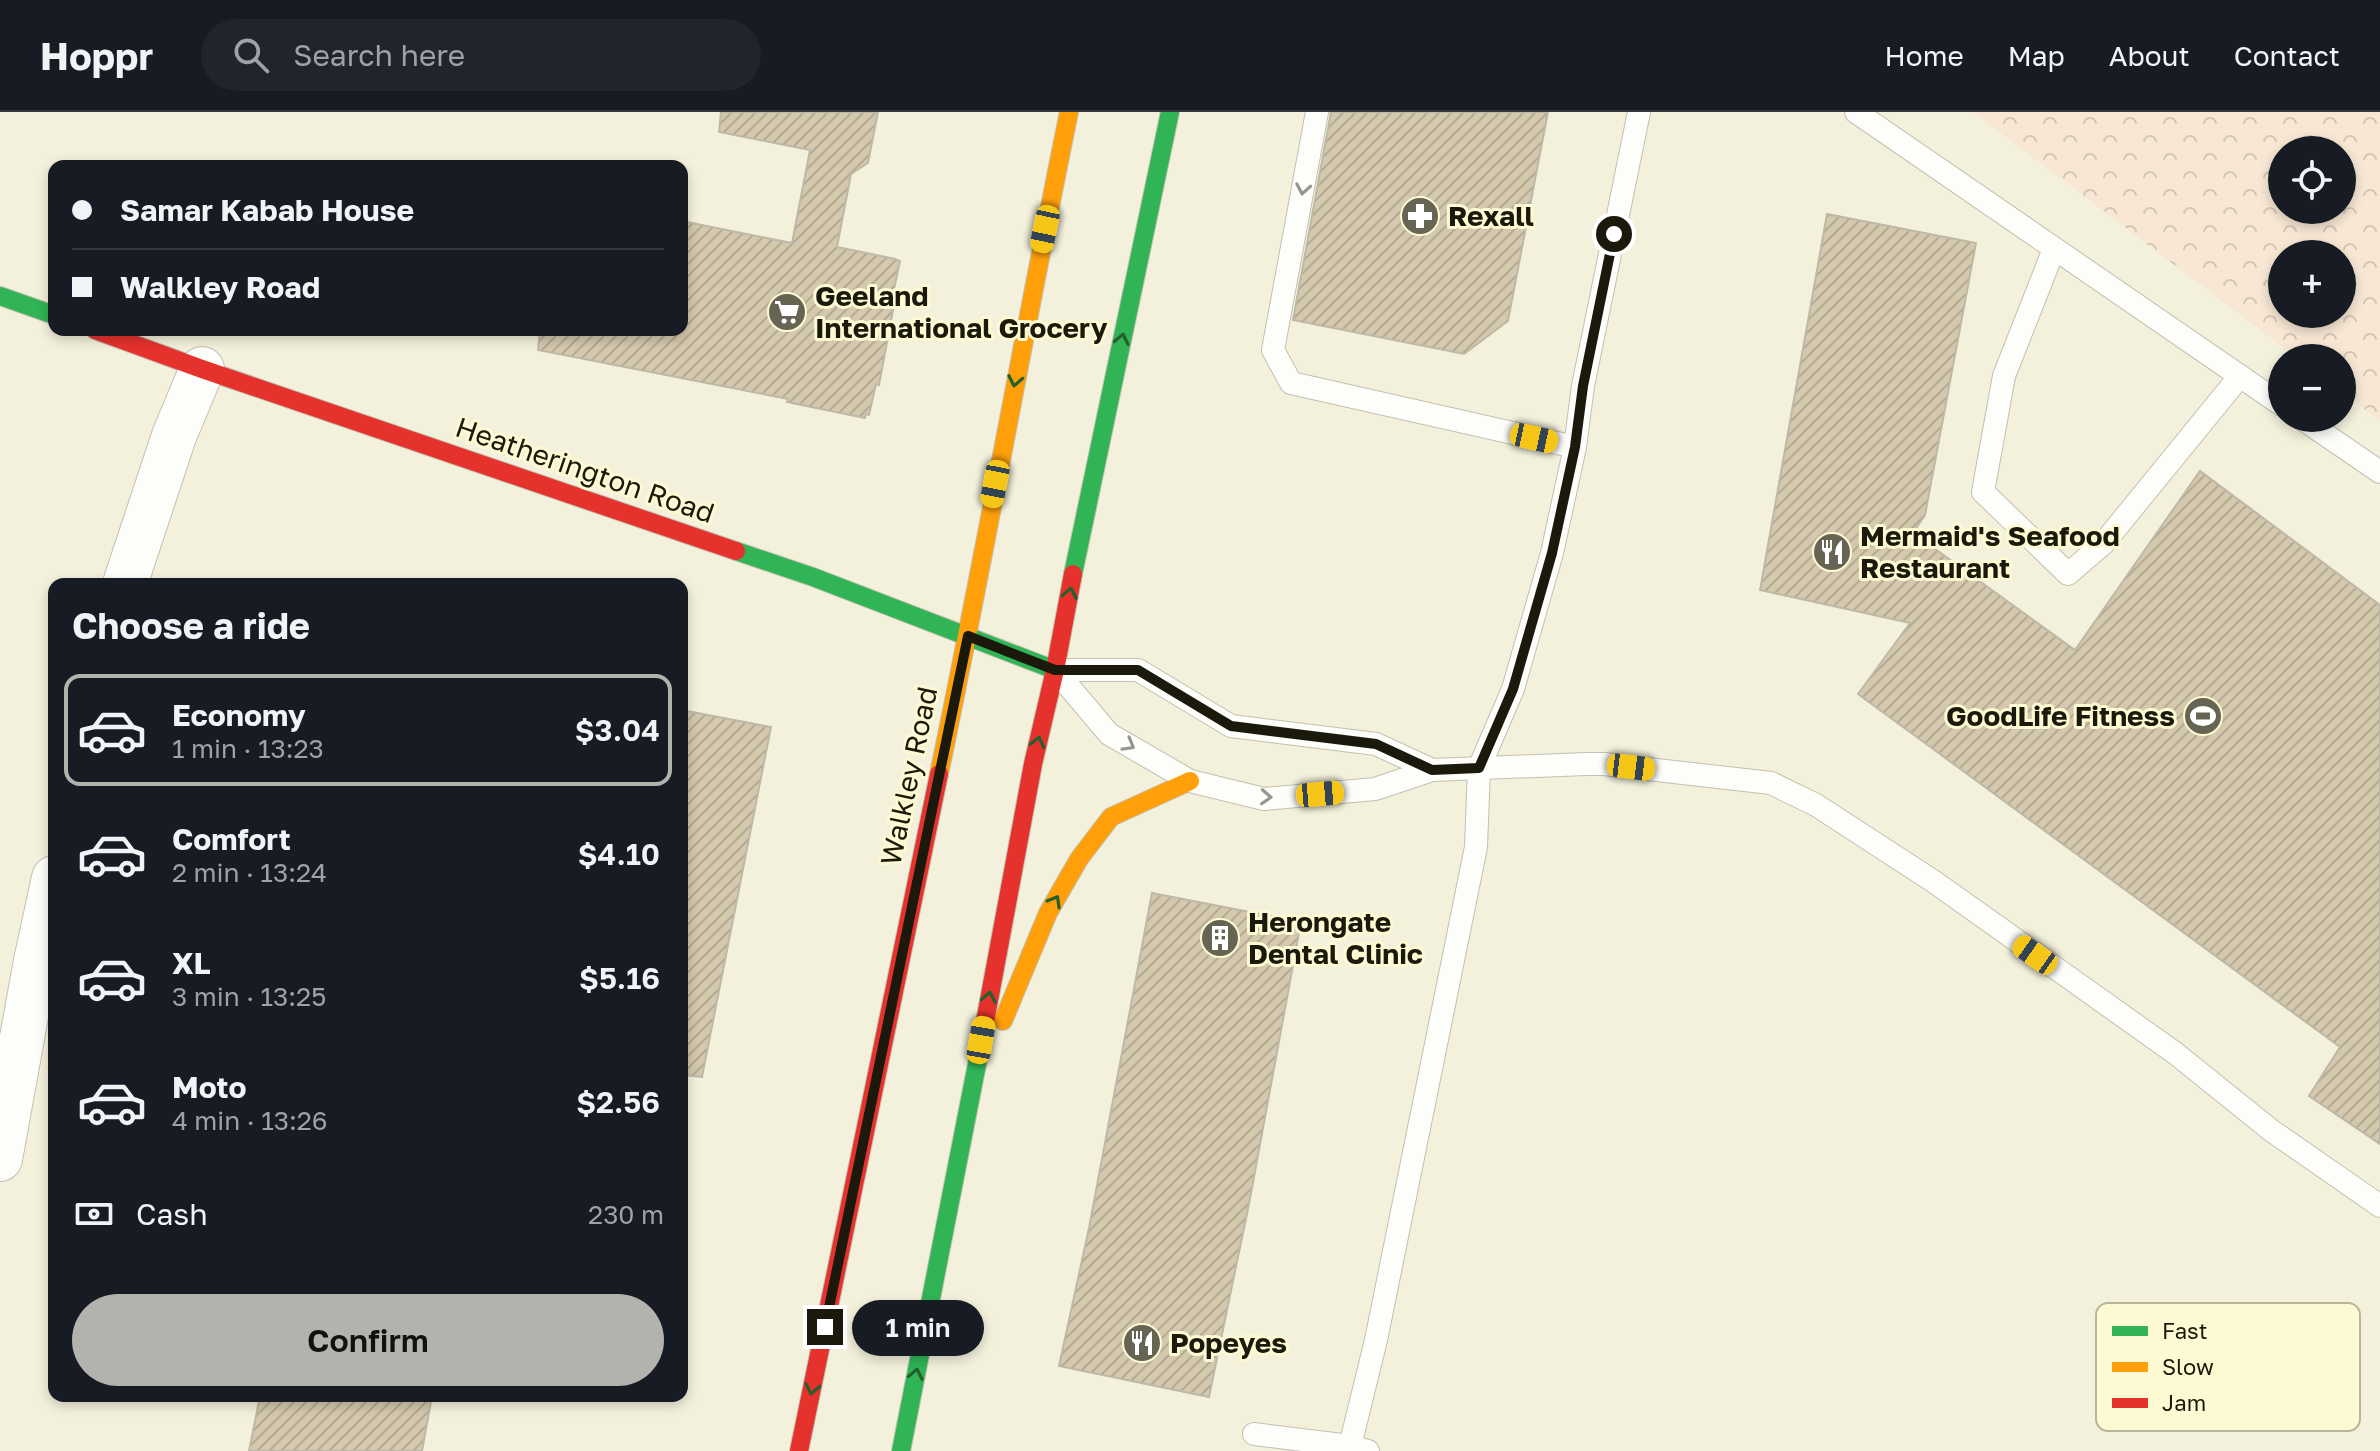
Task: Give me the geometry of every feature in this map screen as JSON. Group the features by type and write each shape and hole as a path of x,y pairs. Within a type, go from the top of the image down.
{"main road":[{"name":"Walkley Road","path":"799,1451 968,636 1027,317 1069,112"},
{"path":"901,1451 1033,764 1170,112"},
{"path":"0,296 48,313"},
{"name":"Heatherington Road","path":"111,336 813,577 1055,670"},
{"path":"970,1101 1048,913 1079,859 1111,817 1190,781"}],"street":[{"path":"127,578 174,436 202,369"},
{"path":"1,1145 48,906"}],"lane":[{"path":"1317,112 1273,350 1291,383 1575,447"},
{"path":"1254,1434 1359,1448 1376,1340 1476,847 1479,768 1513,689 1552,553 1639,112"},
{"path":"1856,112 2268,395"},
{"path":"2054,249 2004,376 1983,492 2068,574 2103,544 2240,376"},
{"path":"2321,432 2380,472"},
{"path":"1055,670 1138,670 1231,726 1376,744 1432,770"},
{"path":"1055,670 1109,734 1190,781 1264,799 1375,789 1432,770 1604,764 1771,783 1805,800 1933,881 2175,1053 2272,1131 2380,1206"}],"green space":[{"path":"1973,112 2380,112 2380,421 2356,403 2356,344 2279,344"}],"building":[{"name":"Geeland International Grocery","path":"721,112 878,112 868,163 851,174 837,247 900,261 879,385 876,384 869,415 866,414 865,418 787,402 788,399 538,350 539,336 688,336 688,222 792,243 810,150 719,132"},
{"name":"Rexall","path":"1331,112 1548,112 1508,321 1464,354 1293,320"},
{"name":"GoodLife Fitness","path":"1827,214 1976,243 1925,515 1913,533 2075,650 2200,471 2380,605 2380,1144 2309,1096 2340,1047 1858,694 1910,623 1760,590"},
{"path":"688,711 771,727 702,1077 688,1076"},
{"path":"1152,893 1301,922 1249,1204 1209,1397 1059,1366 1089,1228"},
{"path":"259,1402 431,1402 422,1451 249,1451"}],"traffic: fast":[{"path":"1073,574 1170,112"},
{"path":"0,296 48,313"},
{"path":"736,551 813,577 1055,670"},
{"path":"901,1451 979,1054"}],"traffic: slow":[{"path":"939,774 1069,112"},
{"path":"1003,1021 1048,913 1079,859 1111,817 1190,781"}],"traffic: jam":[{"path":"111,336 736,551"},
{"path":"979,1054 1033,764 1073,574"},
{"path":"799,1451 939,774"}],"place":[{"name":"Rexall","path":"1420,216"},
{"name":"Geeland International Grocery","path":"787,312"},
{"name":"Mermaid's Seafood Restaurant","path":"1832,552"},
{"name":"GoodLife Fitness","path":"2203,716"},
{"name":"Herongate Dental Clinic","path":"1220,938"},
{"name":"Popeyes","path":"1142,1343"}],"route":[{"path":"825,1327 968,636 1055,670 1138,670 1231,726 1376,744 1432,770 1479,768 1513,689 1552,553 1614,234"}]}
